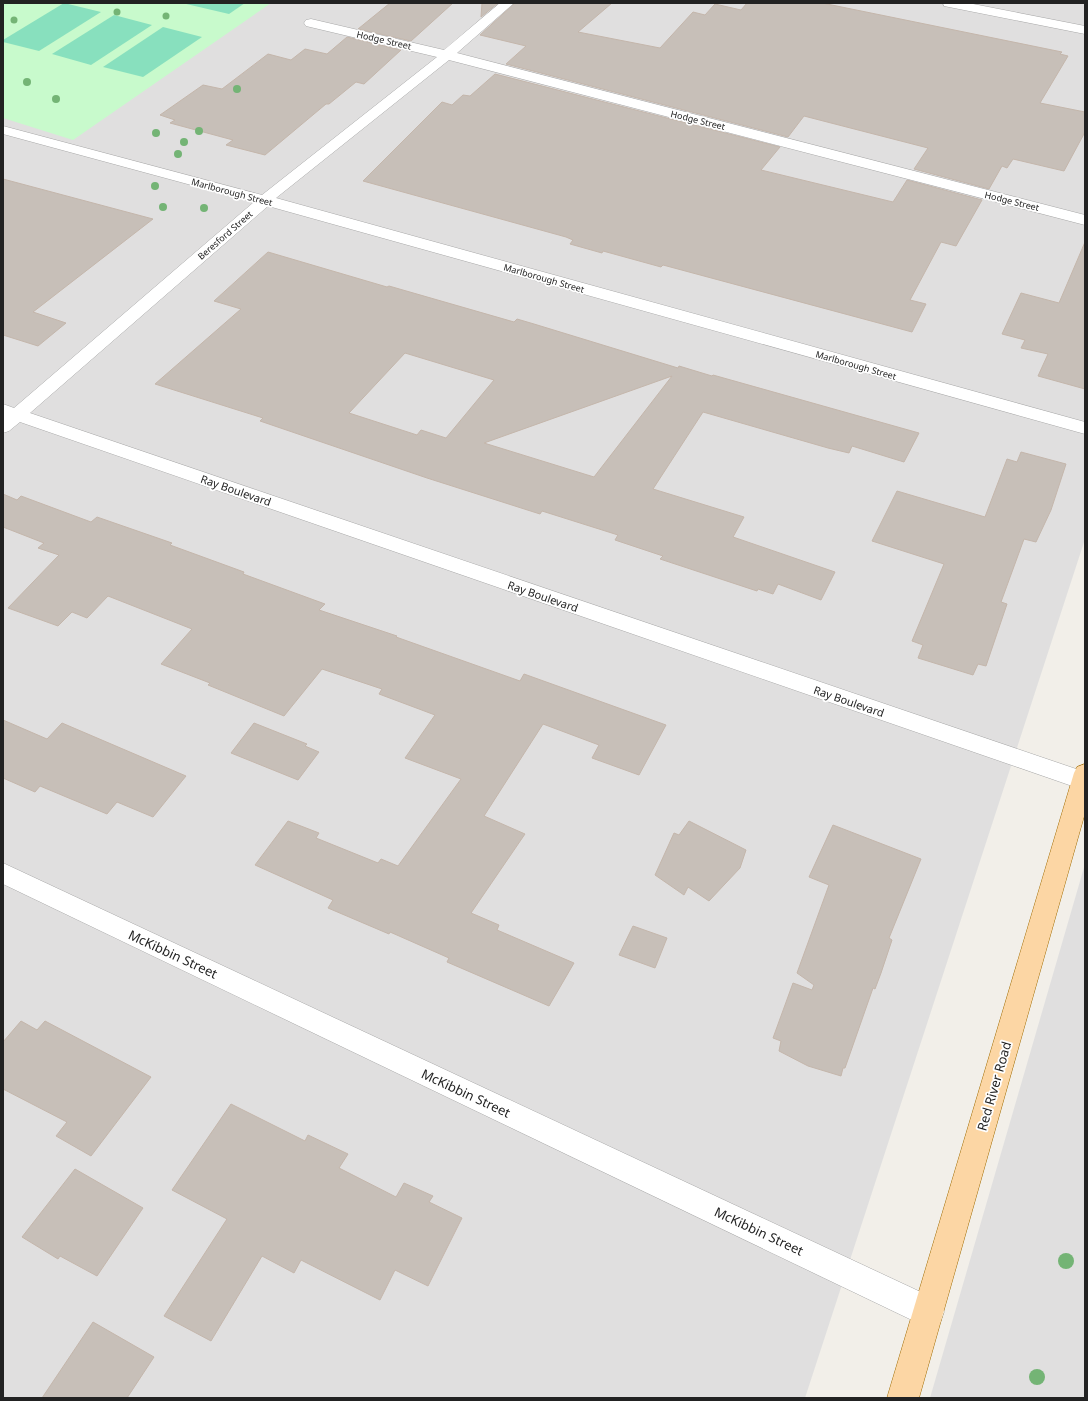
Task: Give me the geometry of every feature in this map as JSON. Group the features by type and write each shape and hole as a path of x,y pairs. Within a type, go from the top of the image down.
{"main road":[{"name":"Red River Road","path":"903,1398 1084,777"}],"street":[{"name":"Beresford Street","path":"8,417 265,200 448,55 508,3"},
{"path":"949,3 1085,30"},
{"name":"Hodge Street","path":"310,23 448,55 1085,220"},
{"name":"Marlborough Street","path":"3,130 265,200 1085,428"},
{"name":"Ray Boulevard","path":"8,417 1084,777"},
{"name":"McKibbin Street","path":"3,873 929,1312"}],"shaded area":[{"path":"3,3 1085,3 1085,539 805,1398 3,1398"},
{"path":"1085,864 1085,1398 930,1398"}],"green space":[{"path":"3,3 271,3 73,140 3,118"},
{"path":"64,3 101,12 39,51 3,42 3,40"},
{"path":"182,3 245,3 229,14"},
{"path":"114,15 152,25 91,65 52,54"},
{"path":"163,27 202,37 143,77 103,67"}],"building":[{"path":"390,3 453,3 411,41 358,29"},
{"path":"482,3 498,3 481,17"},
{"path":"515,3 612,3 578,32 660,48 693,12 705,15 715,4 741,10 747,3 822,3 1062,52 1060,54 1068,56 1040,103 1085,112 1085,132 1064,171 1013,159 1007,168 1002,166 989,189 914,169 928,148 804,116 788,137 506,64 526,46 480,35"},
{"path":"347,37 401,50 364,84 356,82 329,104 326,104 265,155 226,145 233,140 170,123 175,120 160,115 203,85 222,89 268,54 291,60 305,49 327,54"},
{"path":"495,74 780,147 761,170 893,202 907,180 982,200 956,246 941,242 910,300 926,304 912,332 663,265 661,267 603,251 602,253 570,244 573,240 566,237 363,181 442,102 452,105 463,95 470,96"},
{"path":"3,179 153,219 33,312 66,323 38,346 3,335"},
{"path":"1085,242 1085,389 1038,376 1048,354 1021,348 1025,340 1002,334 1021,293 1059,303"},
{"path":"268,252 514,322 517,319 678,368 679,366 712,376 713,375 919,433 904,462 852,446 849,453 828,448 703,412 653,489 744,517 733,537 835,572 821,600 778,584 773,594 758,589 757,591 660,559 663,556 615,540 618,535 542,511 540,514 427,478 260,421 263,418 155,384 241,309 214,301","holes":["405,353 494,380 446,438 421,430 417,435 349,413","672,376 594,477 484,443"]},
{"path":"1021,452 1066,464 1051,510 1036,542 1024,539 1001,602 1007,604 986,666 978,664 973,675 918,658 923,645 912,641 944,564 872,541 897,491 985,517 1007,459 1017,462"},
{"path":"3,494 17,500 21,496 91,522 97,517 172,543 170,545 325,604 319,610 397,636 396,637 520,681 524,674 666,725 639,775 592,758 599,745 543,724 484,816 525,834 471,913 499,925 497,930 574,963 549,1006 447,962 449,958 390,932 389,934 328,908 333,900 255,865 288,821 319,833 316,838 378,863 381,859 398,866 461,779 405,758 435,715 379,694 382,689 322,669 284,716 208,685 210,683 161,664 192,629 108,596 87,618 72,612 58,626 8,608 59,555 38,548 44,543 3,527"},
{"path":"3,720 47,739 62,723 186,776 153,817 117,802 107,814 40,786 35,792 3,778"},
{"path":"254,723 307,744 305,746 319,752 298,780 231,753"},
{"path":"689,821 746,850 740,868 709,901 688,887 684,895 655,875 674,833 679,835"},
{"path":"833,825 921,859 889,938 892,940 881,973 875,989 873,988 841,1076 808,1066 779,1051 781,1041 773,1038 793,983 812,990 814,985 797,973 829,885 809,877"},
{"path":"633,926 667,938 655,968 619,955"},
{"path":"21,1021 37,1030 45,1021 151,1077 91,1156 56,1136 67,1122 3,1089 3,1042"},
{"path":"231,1104 305,1141 308,1135 348,1154 339,1168 396,1197 404,1183 433,1196 429,1202 462,1218 428,1286 395,1270 380,1300 301,1260 294,1273 262,1256 211,1341 164,1316 227,1219 172,1190"},
{"path":"75,1169 143,1208 97,1276 60,1256 58,1259 22,1237"},
{"path":"93,1322 154,1357 127,1398 42,1398"}]}
